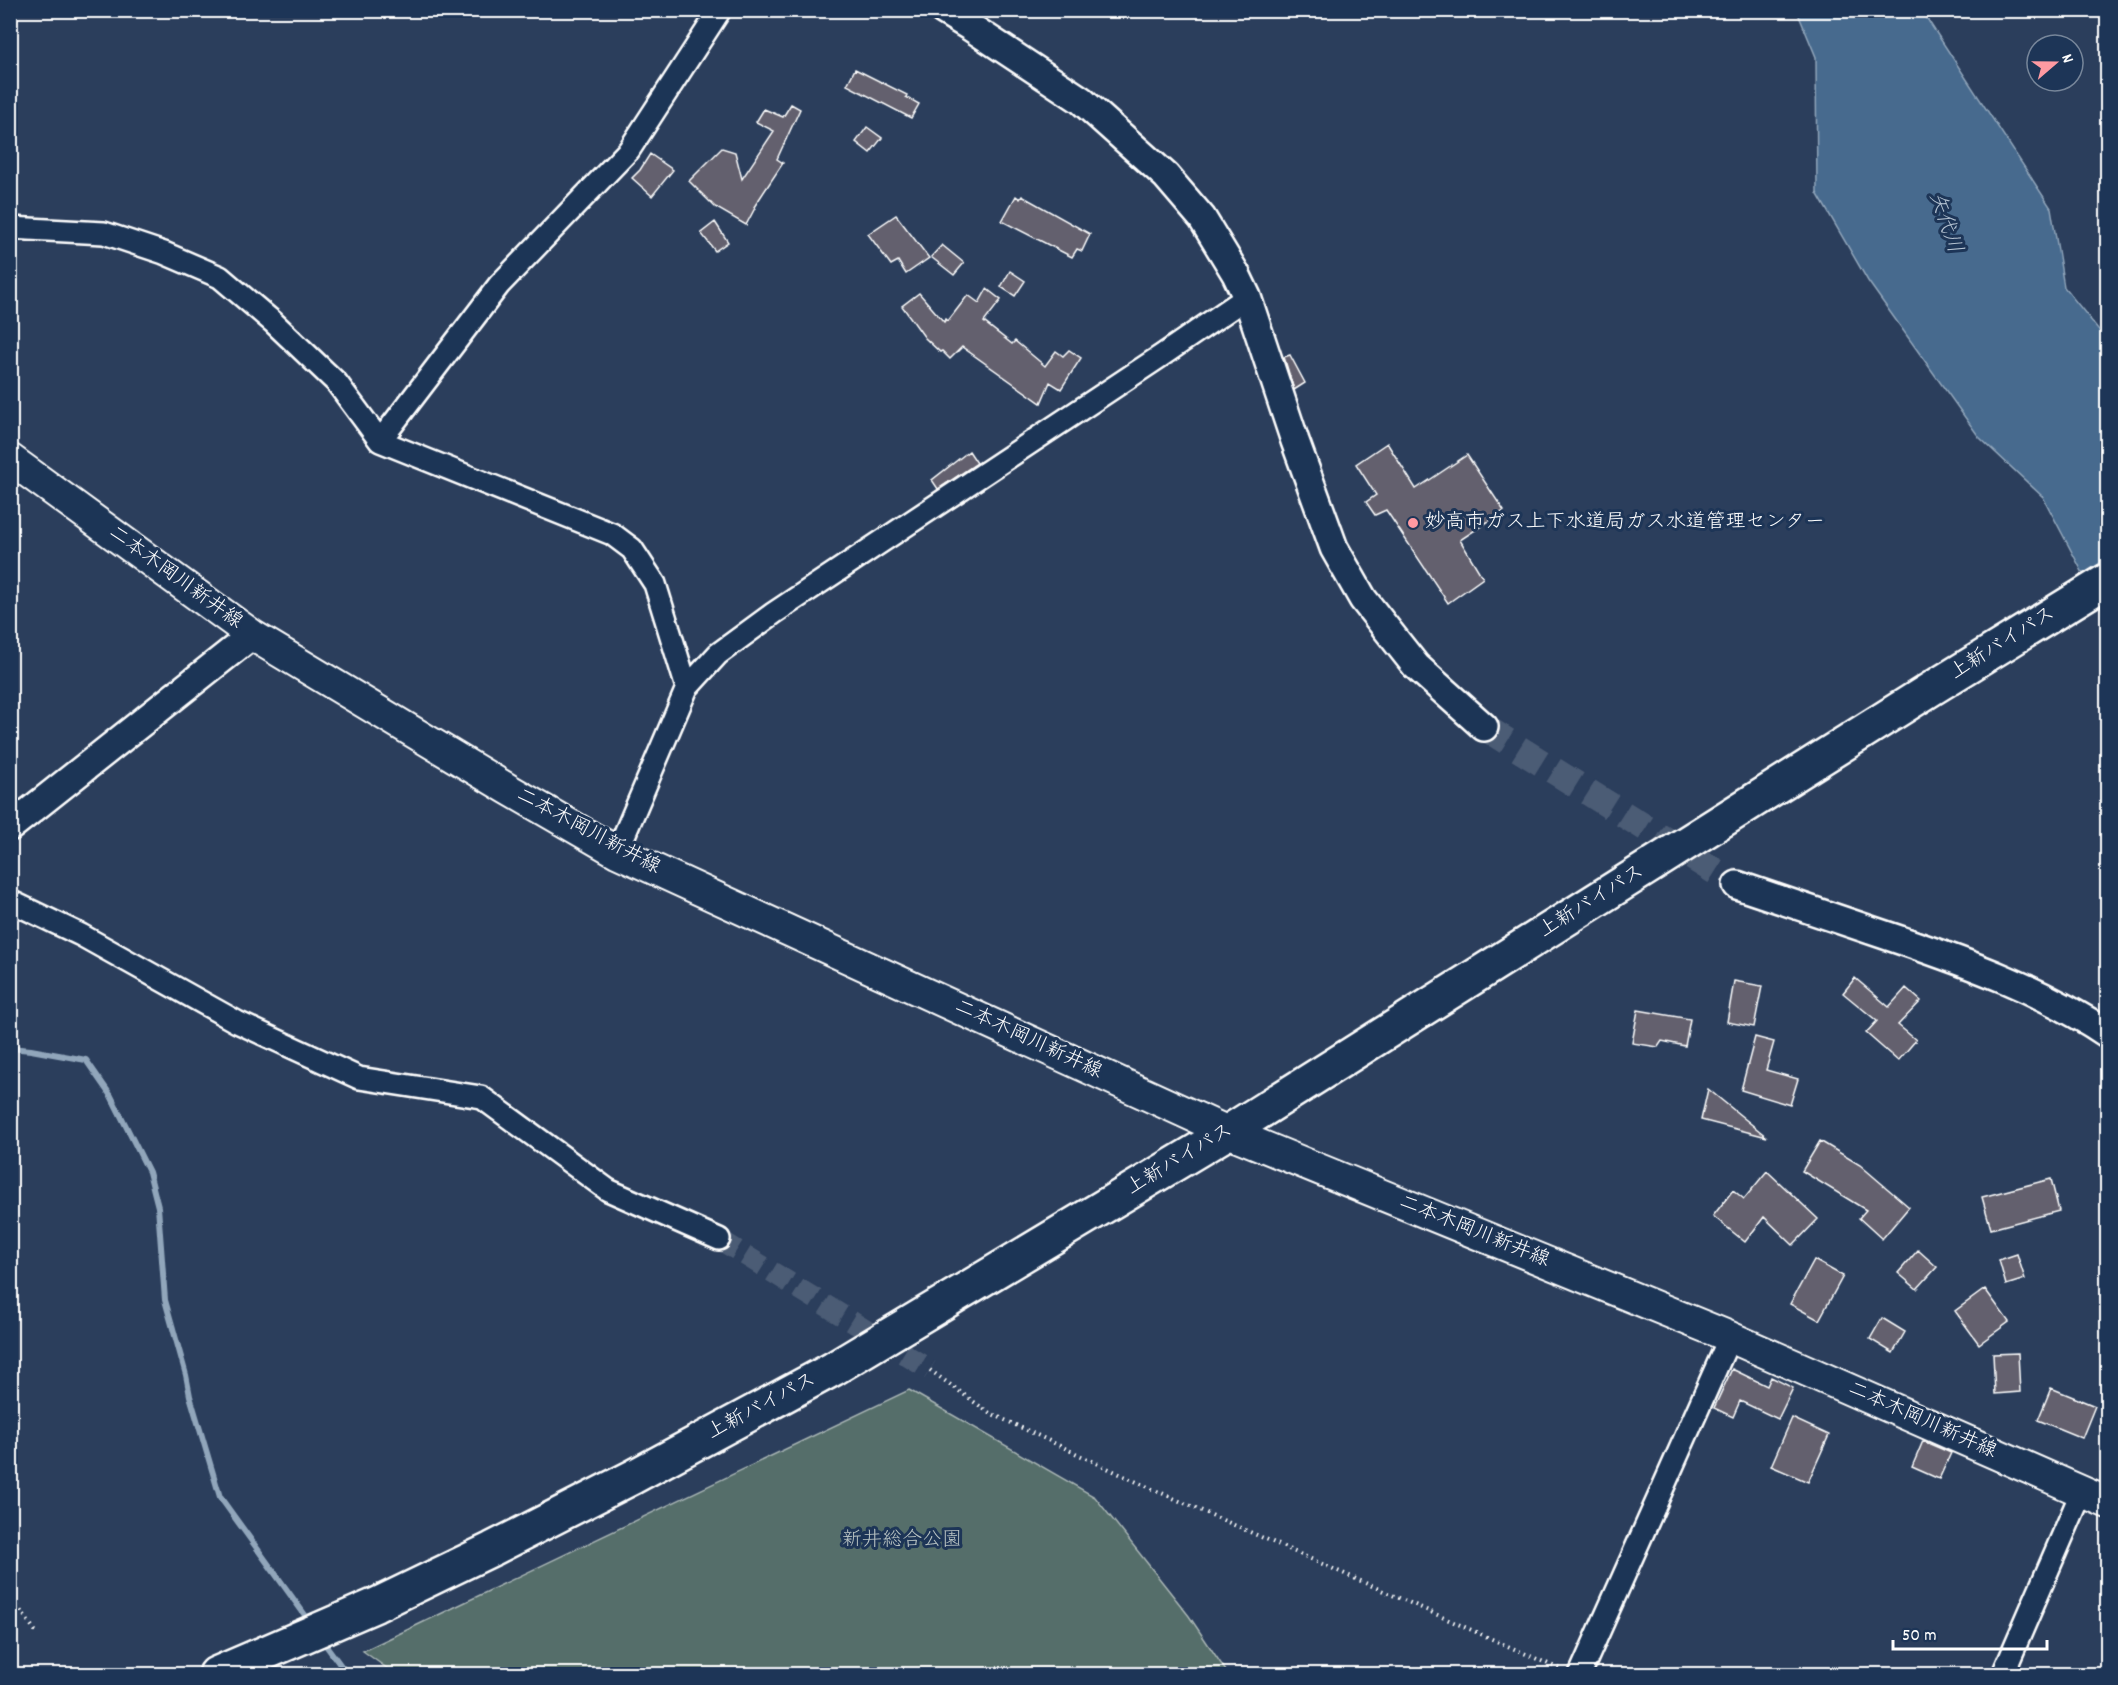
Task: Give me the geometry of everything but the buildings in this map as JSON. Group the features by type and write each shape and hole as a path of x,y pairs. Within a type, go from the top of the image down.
{"highway":[{"name":"上新バイパス","path":"216,1674 376,1605 492,1549 633,1477 833,1369 1228,1132 2108,580"}],"main road":[{"name":"二本木岡川新井線","path":"10,459 252,635 617,852 1228,1132 1730,1337 2095,1497"}],"street":[{"path":"380,441 499,285 629,150 720,10"},
{"path":"943,10 1081,100 1166,176 1202,218 1236,274 1247,297 1295,441 1334,548 1363,600 1416,666 1484,727"},
{"path":"10,228 104,234 164,253 220,277 273,322 337,383 380,441 612,534 632,549 655,584 687,688"},
{"path":"617,852 687,688 718,654 774,613 1247,297"},
{"path":"10,827 252,635"},
{"path":"1737,885 2019,984 2076,1012 2108,1034"},
{"path":"10,901 81,935 237,1022 359,1078 481,1097 608,1190 719,1239"},
{"path":"1571,1672 1730,1337"},
{"path":"2003,1674 2095,1497"}],"path":[{"path":"930,1370 988,1413 1139,1483 1571,1672"},
{"path":"10,1596 36,1632"}],"green space":[{"name":"新井総合公園","path":"909,1390 1095,1497 1189,1616 1228,1674 395,1674 363,1651"}],"water":[{"name":"矢代川","path":"1797,11 1922,11 2051,208 2064,287 2107,340 2107,619 2043,497 1979,437 1868,281 1817,193 1816,57"}],"waterway":[{"path":"10,1048 86,1060 111,1096 149,1172 158,1207 165,1300 220,1497 310,1622"},
{"path":"322,1640 347,1674"}],"tunnel":[{"path":"1484,727 1737,885"},
{"path":"719,1239 930,1370"}],"place":[{"name":"妙高市ガス上下水道局ガス水道管理センター","path":"1413,523"}]}
